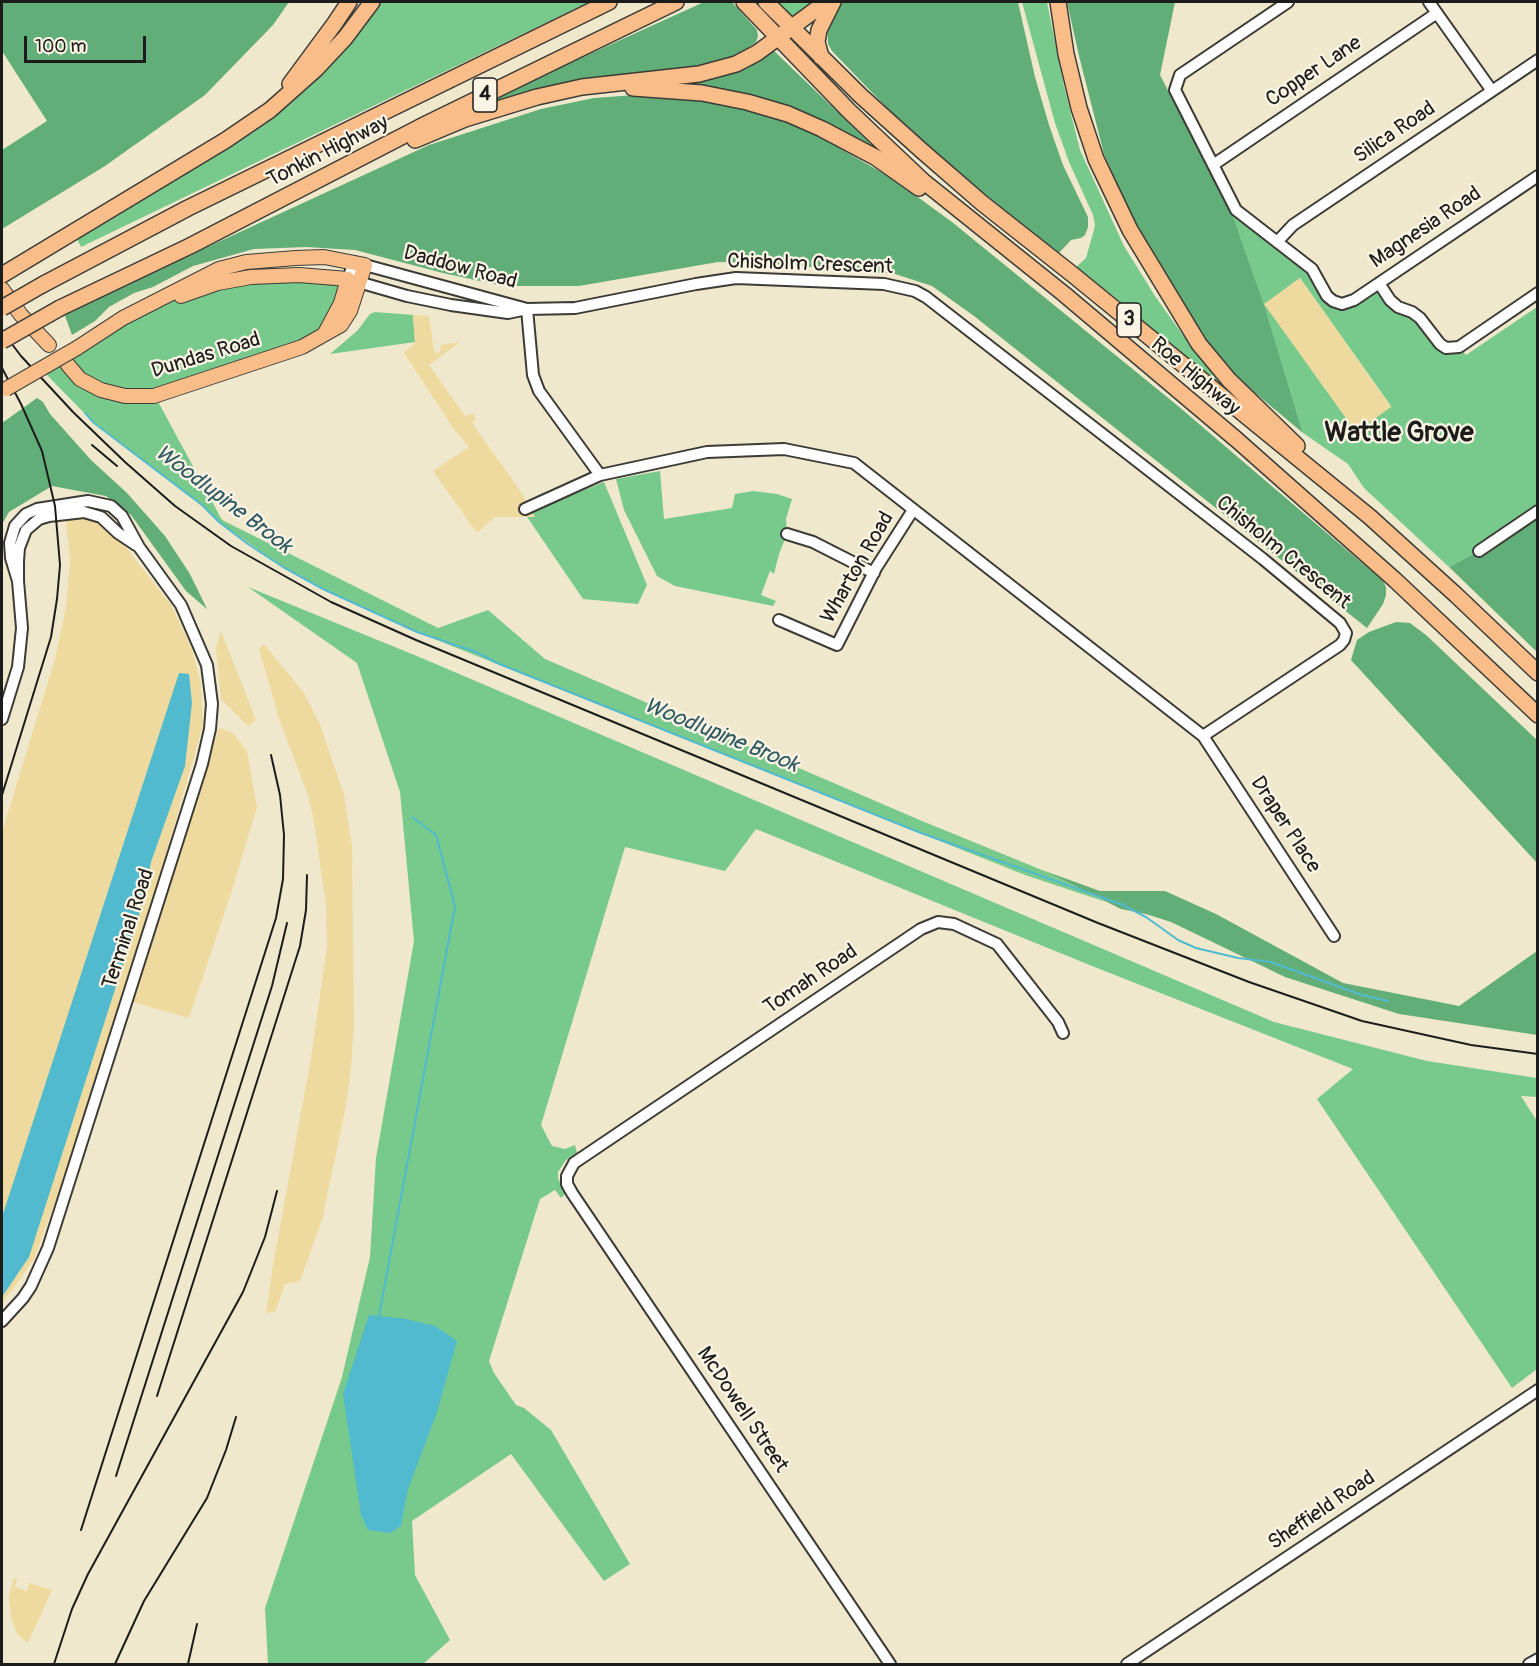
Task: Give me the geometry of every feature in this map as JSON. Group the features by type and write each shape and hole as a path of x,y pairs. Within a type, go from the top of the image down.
{"highway":[{"path":"270,110 349,2"},
{"path":"7,272 226,140 270,110 315,70 345,38 372,2"},
{"name":"Tonkin Highway","path":"2,308 188,208 609,2"},
{"name":"Tonkin Highway","path":"2,341 60,308 297,192 428,123 676,2"},
{"name":"Roe Highway","path":"744,2 849,111 923,181 1064,294 1268,467 1405,588 1538,715"},
{"name":"Roe Highway","path":"766,2 921,150 982,203 1370,517 1456,594 1538,673"},
{"path":"297,192 465,118 537,97 582,87 712,71 747,59 826,2"},
{"path":"821,57 817,42 819,30 833,2"},
{"path":"1058,2 1066,54 1079,108 1096,159 1130,230 1159,281 1199,344 1230,380 1370,517"},
{"path":"537,97 598,90 668,89 747,102 788,114 875,157 1011,251"}],"main road":[{"name":"Daddow Road","path":"4,390 153,301 219,269 246,262 324,257 359,263"},
{"name":"Dundas Road","path":"68,365 81,379 101,390 125,396 154,396 302,347 325,333 354,281 359,263"},
{"name":"Daddow Road","path":"153,301 184,295 218,283 251,277 299,275 354,281"},
{"path":"2,289 21,315 49,345"}],"street":[{"path":"1276,242 1236,210 1175,90 1180,75 1288,2"},
{"path":"1429,2 1491,91"},
{"name":"Copper Lane","path":"1213,165 1437,13"},
{"name":"Silica Road","path":"1276,242 1293,225 1538,60"},
{"name":"Magnesia Road","path":"1276,242 1312,269 1327,296 1342,304 1354,300 1538,176"},
{"name":"Daddow Road","path":"359,263 462,292 513,303 527,309"},
{"name":"Chisholm Crescent","path":"527,309 575,308 736,278 884,284 915,291 926,297 1263,559 1344,627 1346,633 1340,645 1203,736"},
{"name":"Daddow Road","path":"354,281 451,305 508,313 527,309"},
{"path":"1379,283 1390,300 1398,307 1420,318 1440,344 1446,348 1458,347 1538,293"},
{"path":"527,309 533,375 539,391 600,475"},
{"path":"525,509 600,475 707,452 784,449 854,464 1203,736"},
{"name":"Terminal Road","path":"2,718 18,667 22,628 18,581 9,551 10,537 21,518 37,509 88,501 111,506 122,516 139,547 181,605 201,649 207,665 212,693 209,736 199,775 48,1248 31,1286 2,1321"},
{"name":"Wharton Road","path":"779,620 837,645 874,573 913,510"},
{"path":"1479,551 1538,511"},
{"path":"787,534 813,542 874,573"},
{"name":"Draper Place","path":"1203,736 1334,936"},
{"name":"Tomah Road","path":"567,1176 574,1163 921,929 938,922 954,924 997,944 1058,1022 1063,1033"},
{"name":"McDowell Street","path":"567,1176 567,1184 572,1193 890,1665"},
{"name":"Sheffield Road","path":"1127,1665 1538,1390"},
{"path":"1529,1665 1538,1659"}],"green space":[{"path":"2,2 289,2 273,25 205,95 105,166 2,229 2,150 47,121 2,51"},
{"path":"380,2 589,2 81,247 77,239 235,141"},
{"path":"704,2 732,2 757,30 756,42 740,55 717,64 462,112"},
{"path":"775,2 816,2 792,18"},
{"path":"842,2 1018,2 1035,77 1049,125 1063,165 1088,217 1085,235 1071,240 1058,254 954,169 884,105 828,44 827,25 830,13"},
{"path":"1022,2 1047,2 1080,150 1124,246 1182,334 1216,374 1265,421 1127,312 1123,304 1075,268 1086,258 1095,226 1093,215 1069,162 1055,123"},
{"path":"1067,2 1175,2 1160,75 1233,216 1264,304 1303,433 1242,382 1209,347 1140,236 1104,154"},
{"path":"771,48 875,148 873,151 782,104 750,95 683,83"},
{"path":"649,94 704,100 776,117 822,138 893,179 952,222 1178,406 1383,581 1386,595 1383,604 1367,628 974,316 932,286 895,274 762,263 718,262 579,286 503,286 355,250 306,247 254,249 193,266 153,287 134,293 109,307 95,321 72,335 64,313 429,145 541,109 594,98"},
{"path":"1233,216 1306,272 1312,269 1327,296 1342,304 1379,283 1390,300 1412,312 1440,344 1459,347 1466,355 1537,307 1537,511 1479,551 1449,567 1364,488 1348,464 1303,433 1264,304","holes":["1300,278 1391,406 1356,432 1265,304"]},
{"path":"348,279 325,333 155,396 222,520 438,628 488,610 545,659 1042,870 1106,902 1025,875 417,632 323,589 283,567 219,522 202,505 94,423 41,369 123,318 218,283"},
{"path":"375,312 413,315 415,342 330,354 357,331 370,314"},
{"path":"37,398 43,402 50,414 91,460 127,493 165,536 190,574 207,609 186,591 131,515 106,496 52,486 9,512 2,524 2,423"},
{"path":"660,471 664,519 732,508 735,494 753,491 777,494 792,499 786,519 787,534 774,574 770,571 761,595 776,601 773,606 675,586 657,576 624,510 616,479"},
{"path":"604,482 647,585 638,604 583,599 525,514"},
{"path":"1537,511 1537,652 1449,567 1479,551"},
{"path":"248,587 424,659 1274,1022 1427,1061 1537,1078 1537,1097 1521,1096 1537,1121 1537,1369 1512,1388 1317,1099 1353,1069 756,829 725,871 625,847 541,1125 552,1146 565,1149 575,1145 577,1153 566,1160 558,1172 558,1178 565,1194 561,1198 555,1190 540,1199 489,1361 494,1373 516,1405 524,1408 551,1430 630,1564 604,1581 511,1454 412,1521 415,1575 450,1640 423,1664 268,1664 265,1608 342,1377 370,1257 376,1158 414,941 400,792 357,663"},
{"path":"1396,622 1410,623 1426,635 1537,740 1537,863 1351,660 1357,640 1369,632"},
{"path":"1042,870 1100,891 1165,891 1216,914 1343,983 1459,1006 1537,951 1537,1035 1399,1014 1285,977 1171,922 1121,909"}],"sand":[{"path":"1300,278 1391,407 1356,432 1264,304"},
{"path":"413,315 429,316 434,352 440,353 441,345 460,342 429,365 465,416 472,413 476,419 472,423 521,492 535,517 495,517 477,533 433,471 469,447 454,429 404,353 415,342"},
{"path":"66,518 93,519 114,532 171,605 191,647 201,683 203,725 161,871 60,1188 34,1259 2,1302 2,832 55,659 66,607 70,561"},
{"path":"221,631 256,720 248,726 221,699 216,648"},
{"path":"264,644 304,693 320,725 344,794 352,846 354,1027 345,1111 322,1220 300,1281 285,1284 275,1312 266,1313 311,1058 327,947 326,906 314,821 308,795 279,719 259,649"},
{"path":"220,728 233,733 247,751 257,807 189,1018 133,1002"},
{"path":"14,1578 17,1579 15,1587 27,1591 29,1583 52,1590 28,1643 17,1634 11,1617 9,1596"}],"water":[{"path":"179,673 189,674 192,703 185,766 151,862 145,896 29,1257 2,1297 2,1217"},
{"path":"369,1315 406,1319 435,1326 457,1341 437,1412 408,1489 401,1526 390,1533 368,1530 361,1515 343,1394"}],"waterway":[{"name":"Woodlupine Brook","path":"85,413 94,423 202,505 219,522 248,544 323,589 417,632 476,652 497,663 921,833 1123,905 1146,917 1178,940 1196,948 1238,958 1271,962 1362,995 1388,1001"},
{"path":"379,1316 455,906 436,835 412,817"}],"railway":[{"path":"2,331 21,356 73,412 175,506 231,546 331,602 416,640 1098,923 1249,982 1362,1021 1471,1045 1538,1054"},
{"path":"2,368 42,451 55,506 60,565 51,637 2,795"},
{"path":"92,445 117,466"},
{"path":"81,1530 276,918 283,879 284,835 280,795 271,755"},
{"path":"157,1396 300,946 306,910 307,875"},
{"path":"116,1476 272,986 287,923"},
{"path":"54,1664 72,1609 88,1574 243,1292 265,1237 277,1191"},
{"path":"115,1664 144,1601 207,1498 236,1417"},
{"path":"188,1664 197,1624"}],"district":[{"name":"Wattle Grove","path":"1399,434"}]}
